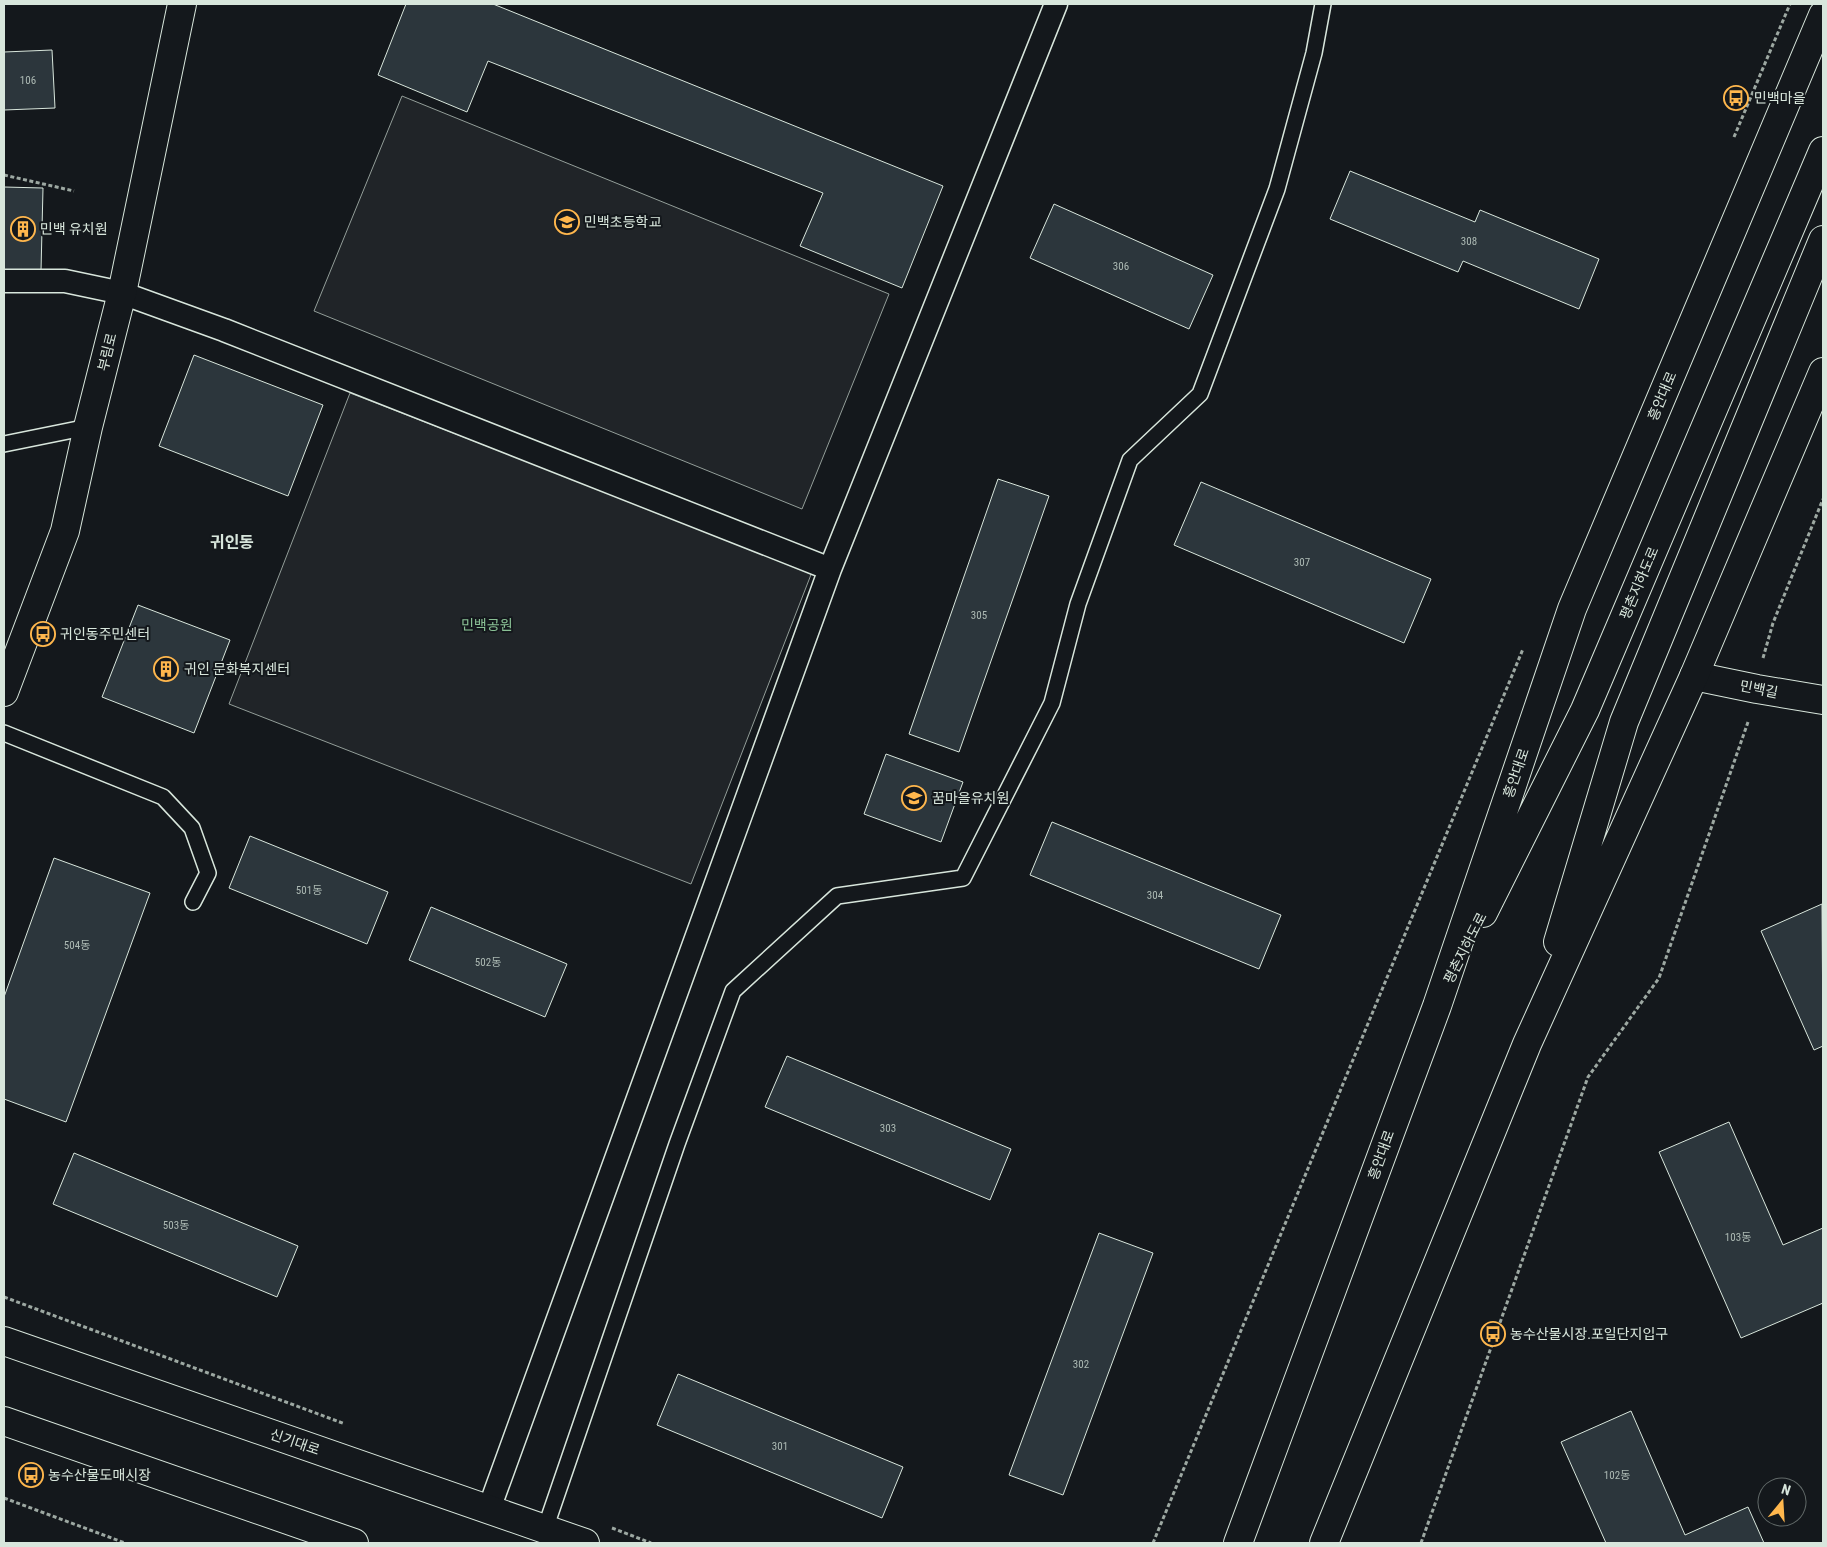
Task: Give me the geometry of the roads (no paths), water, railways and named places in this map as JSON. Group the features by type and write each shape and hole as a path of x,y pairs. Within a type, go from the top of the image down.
{"main road":[{"name":"부림로","path":"4,692 65,531 88,427 122,293 182,4"},
{"name":"흥안대로","path":"1238,1543 1437,1006 1572,609 1823,15"},
{"name":"평촌지하도로","path":"1437,1006 1585,710 1823,152"},
{"path":"1527,1044 1624,722 1823,240"},
{"path":"1324,1543 1527,1044 1694,676 1823,372"},
{"name":"민백길","path":"1694,676 1823,700"},
{"name":"신기대로","path":"4,1341 585,1543"},
{"path":"4,1421 354,1543"}],"street":[{"path":"489,1509 830,569 1056,4"},
{"path":"4,281 65,281 122,293 224,330 830,569"}],"lane":[{"path":"545,1528 677,1144 733,991 837,896 963,878 1052,703 1078,604 1130,460 1200,394 1277,189 1314,53 1323,4"},
{"path":"4,444 88,427"},
{"path":"4,733 163,797 192,828 208,873 193,902"}],"place":[{"name":"민백마을","path":"1736,98"},
{"name":"민백초등학교","path":"567,222"},
{"name":"민백 유치원","path":"23,229"},
{"name":"귀인동주민센터","path":"43,634"},
{"name":"귀인 문화복지센터","path":"166,669"},
{"name":"꿈마을유치원","path":"914,798"},
{"name":"농수산물시장.포일단지입구","path":"1493,1334"},
{"name":"농수산물도매시장","path":"31,1475"}],"district":[{"name":"귀인동","path":"232,542"}],"park label":[{"name":"민백공원","path":"487,625"}]}
